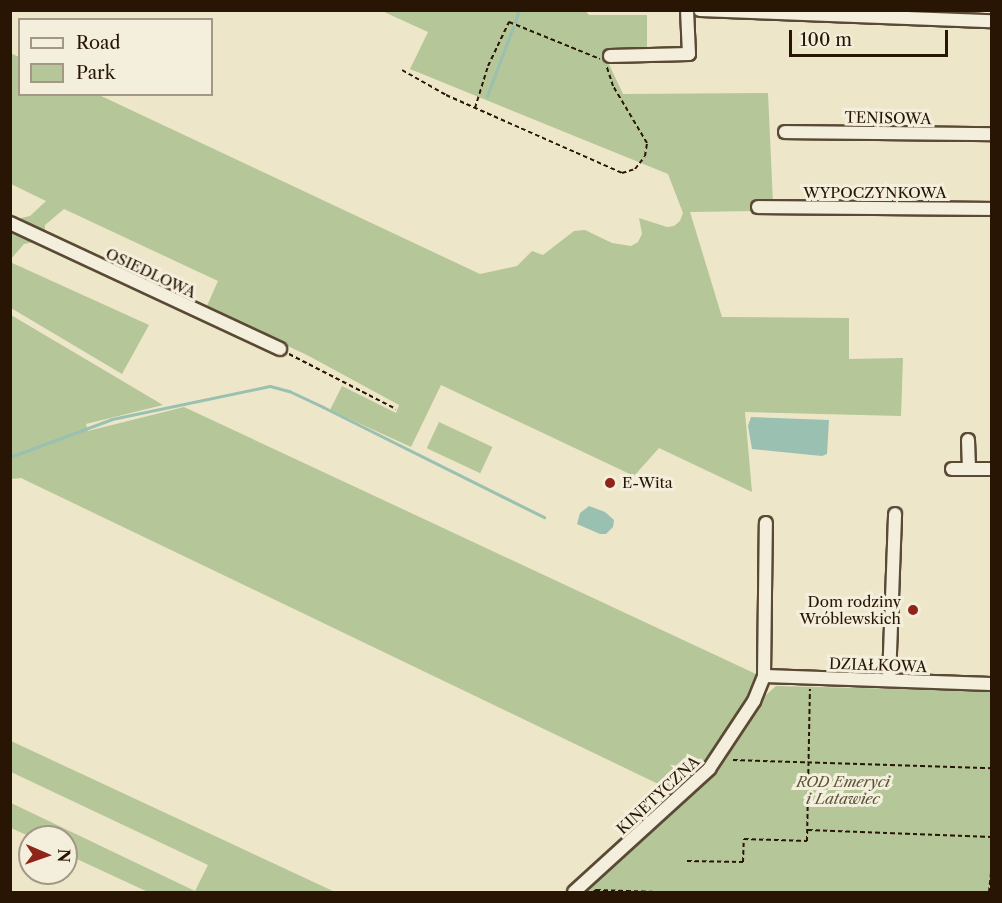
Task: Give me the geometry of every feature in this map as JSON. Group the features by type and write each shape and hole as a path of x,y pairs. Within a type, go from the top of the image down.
{"street":[{"path":"610,56 689,54 687,10"},
{"path":"700,10 992,21"},
{"name":"TENISOWA","path":"784,132 992,134"},
{"name":"WYPOCZYNKOWA","path":"758,207 992,209"},
{"name":"OSIEDLOWA","path":"10,223 280,349"},
{"path":"968,440 969,469"},
{"path":"952,469 992,469"},
{"path":"889,680 895,514"},
{"path":"764,676 766,523"},
{"name":"DZIAŁKOWA","path":"764,676 992,684"},
{"name":"KINETYCZNA","path":"574,892 710,769 754,701 764,676"}],"path":[{"path":"402,70 446,95 475,108 622,173 635,169 645,156 647,143 641,129 613,86 604,61 509,22 488,66 475,108"},
{"path":"280,349 396,409"},
{"path":"687,861 743,862 744,839 807,841 810,678"},
{"path":"733,760 992,768"},
{"path":"808,830 992,837"},
{"path":"989,892 992,861"},
{"path":"593,892 596,890 658,892"}],"green space":[{"path":"585,10 589,15 647,15 647,51 607,60 623,94 768,93 773,203 757,211 690,212 722,317 849,318 849,359 903,358 901,416 745,412 752,492 659,448 634,476 441,385 411,447 330,410 342,386 396,413 399,405 307,355 206,308 218,281 64,209 45,225 45,232 17,219 30,216 46,201 11,184 10,53 18,57 18,96 101,96 480,274 517,266 532,251 543,255 574,231 585,230 612,243 631,246 638,242 642,234 639,218 667,227 674,226 680,221 683,213 668,174 410,69 428,32 382,11"},
{"path":"10,230 35,242 24,244 11,259"},
{"path":"10,262 149,325 122,374 11,308"},
{"path":"11,315 163,405 86,424 88,431 184,407 756,674 755,684 704,764 675,792 21,478 11,479"},
{"path":"439,422 492,447 480,473 427,448"},
{"name":"ROD Emeryci i Latawiec","path":"776,686 991,691 991,892 587,892 720,768 765,696"},
{"path":"11,741 335,892 148,892 78,860 78,835 195,891 208,865 11,772"},
{"path":"11,803 57,825 18,825 18,831 11,828"}],"shaded area":[{"path":"751,417 829,420 827,454 822,456 752,449 748,426"},
{"path":"589,506 605,512 614,520 613,527 606,534 600,534 577,524 580,513"}],"waterway":[{"path":"515,22 519,10"},
{"path":"487,96 513,27"},
{"path":"10,457 112,419 270,386 289,391 323,407 544,517"}],"place":[{"name":"E-Wita","path":"610,483"},
{"name":"Dom rodziny Wróblewskich","path":"913,610"}]}
